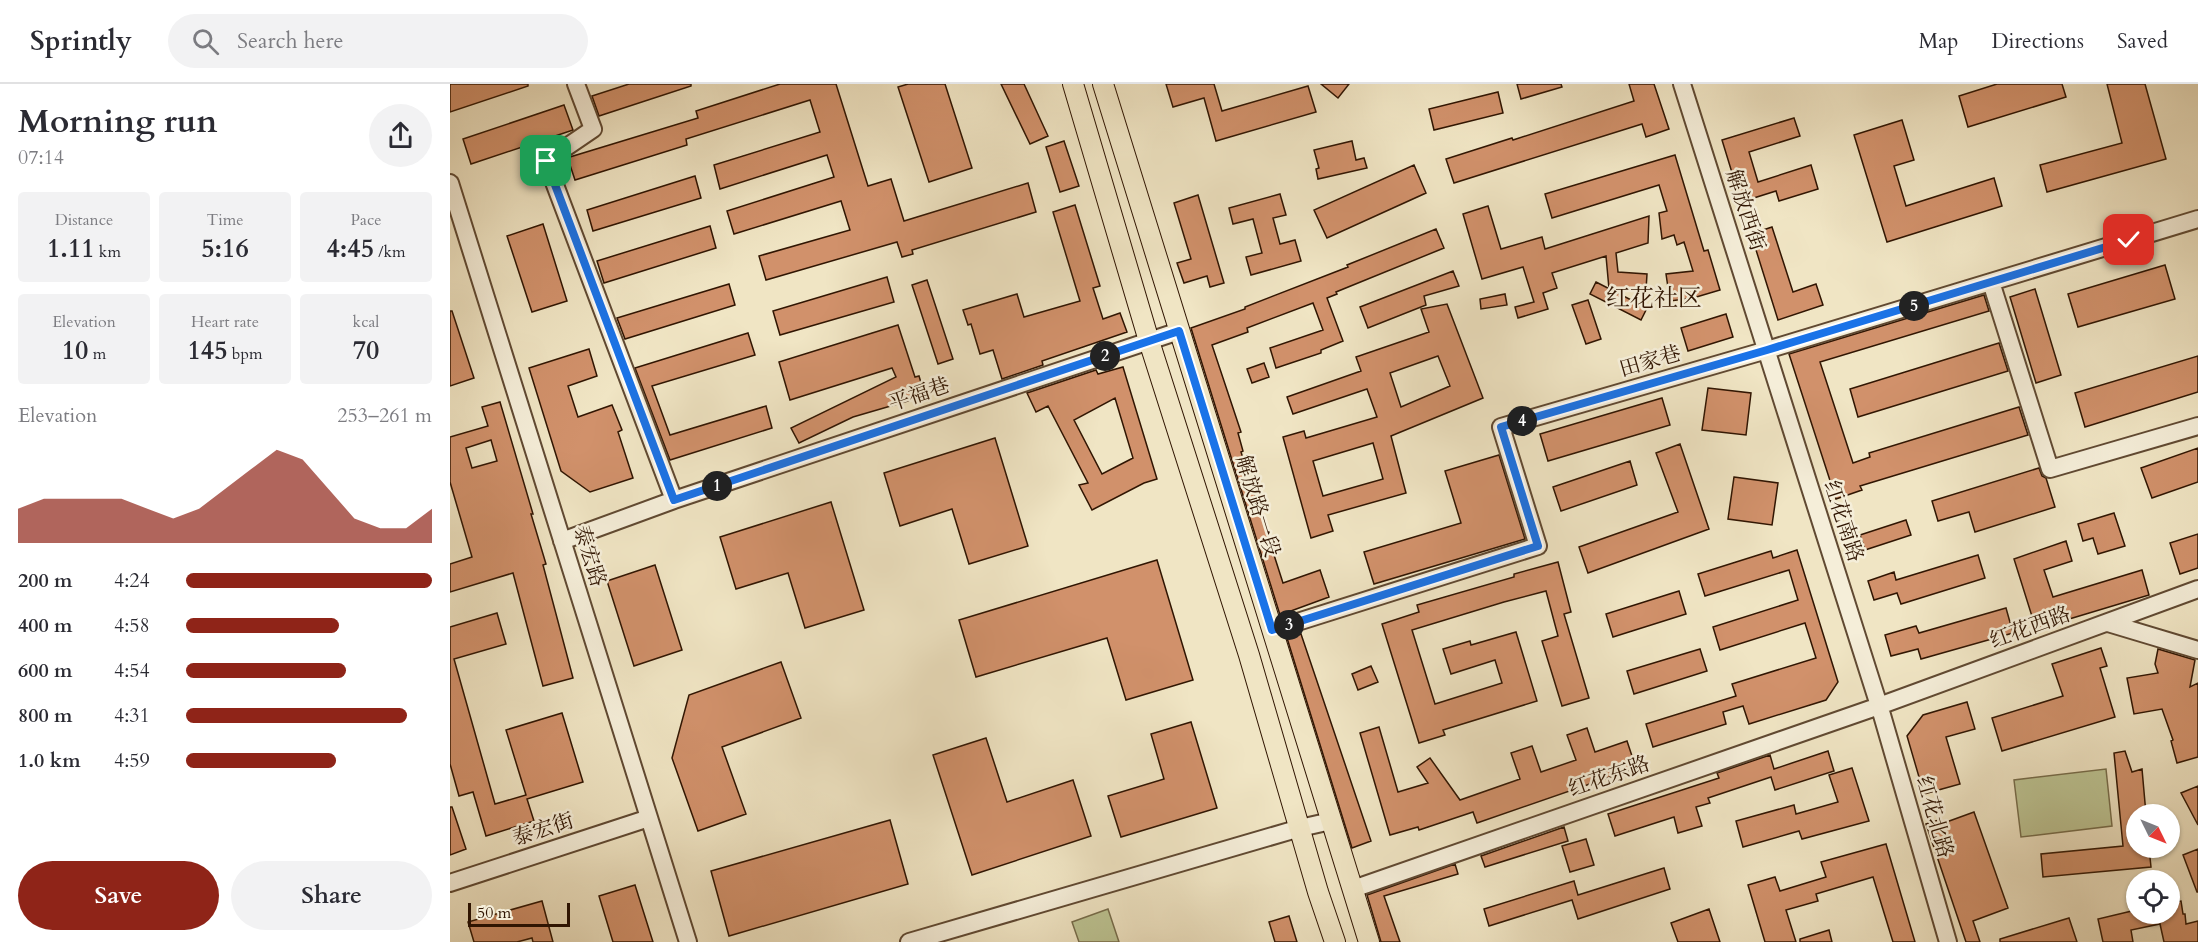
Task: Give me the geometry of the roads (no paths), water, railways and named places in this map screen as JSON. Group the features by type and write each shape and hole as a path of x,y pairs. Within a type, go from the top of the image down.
{"main road":[{"path":"1072,84 1335,942"},
{"name":"解放路一段","path":"1103,84 1369,942"}],"street":[{"path":"576,84 593,129 546,161 674,500"},
{"name":"解放西街","path":"1682,84 1767,350"},
{"name":"泰宏路","path":"450,183 688,942"},
{"name":"田家巷","path":"1272,630 1538,546 1501,427 1767,350 2198,219"},
{"path":"1991,282 2050,469 2198,426"},
{"name":"平福巷","path":"562,541 674,500 1179,331"},
{"name":"红花南路","path":"1767,350 1879,706"},
{"name":"红花西路","path":"1879,706 2198,589"},
{"path":"2108,623 2198,650"},
{"name":"红花东路","path":"1353,889 1879,706"},
{"name":"红花北路","path":"1879,706 1948,942"},
{"name":"泰宏街","path":"450,883 649,818"},
{"path":"909,942 1300,828 1331,821"}],"district":[{"name":"红花社区","path":"1654,298"}]}
